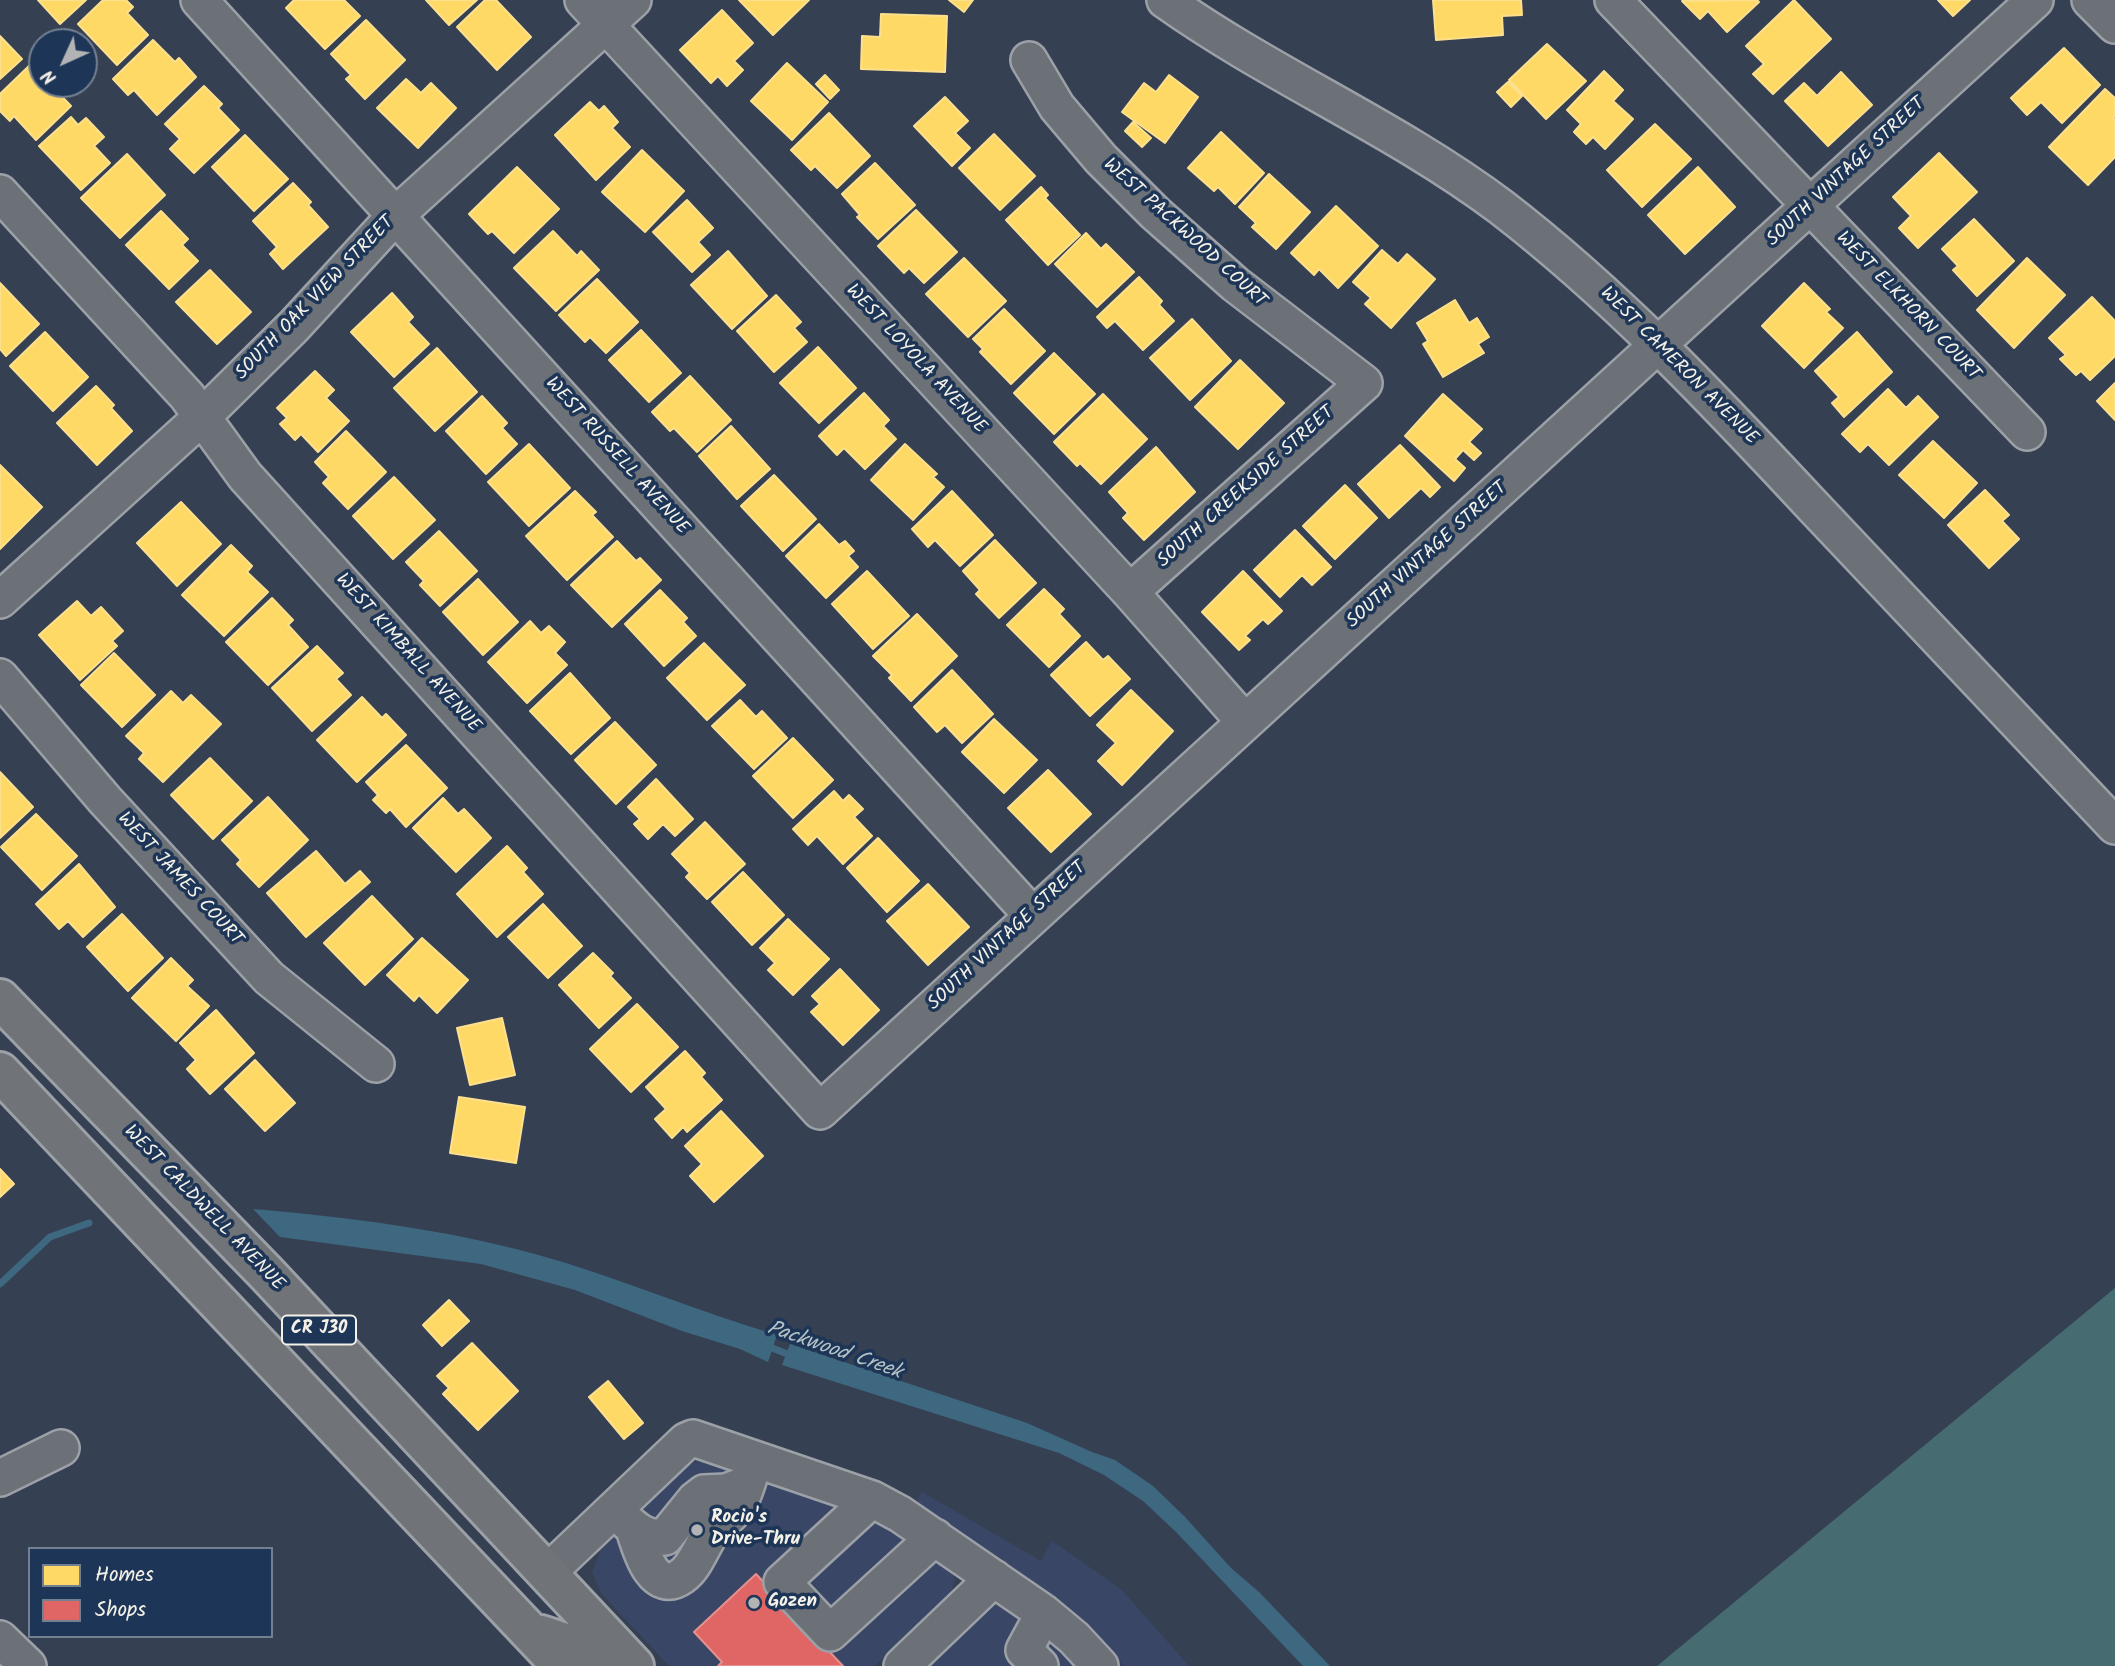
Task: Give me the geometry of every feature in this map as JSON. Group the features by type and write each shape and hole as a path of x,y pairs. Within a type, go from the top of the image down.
{"main road":[{"name":"WEST CALDWELL AVENUE","path":"0,999 267,1274 634,1666"},
{"name":"CR J30","path":"0,1072 562,1666"},
{"path":"527,1630 578,1647 595,1666"}],"street":[{"name":"WEST RUSSELL AVENUE","path":"199,0 1032,915"},
{"name":"SOUTH OAK VIEW STREET","path":"0,600 203,416 294,327 396,215 594,12 633,0"},
{"name":"WEST CAMERON AVENUE","path":"1165,0 1241,48 1402,142 1499,205 1605,293 1737,425 2115,826"},
{"name":"WEST ELKHORN COURT","path":"1613,0 2028,432"},
{"name":"SOUTH VINTAGE STREET","path":"820,1111 2035,0"},
{"path":"2090,0 2115,25"},
{"name":"WEST LOYOLA AVENUE","path":"594,12 1130,592 1245,722"},
{"name":"WEST PACKWOOD COURT","path":"1029,60 1066,117 1101,159 1155,213 1235,284 1364,383"},
{"name":"WEST KIMBALL AVENUE","path":"0,193 203,416 245,476 820,1111"},
{"name":"SOUTH CREEKSIDE STREET","path":"1130,592 1364,383"},
{"name":"WEST JAMES COURT","path":"0,677 105,800 269,978 376,1064"},
{"path":"547,1573 624,1519 686,1441 693,1438 750,1472 872,1499 900,1514 1044,1613 1074,1638 1100,1666"},
{"path":"0,1478 61,1448"},
{"path":"624,1519 647,1566 658,1578 668,1581 682,1577 717,1524 734,1511 741,1500 750,1472"},
{"path":"872,1499 782,1582 830,1633 935,1537"},
{"path":"902,1666 994,1578"},
{"path":"1024,1661 1044,1613"},
{"path":"0,1639 28,1666"}],"shaded area":[{"name":"Packwood Creek","path":"253,1209 395,1225 500,1245 596,1273 777,1335 768,1362 740,1349 682,1331 575,1290 481,1264 280,1237"},
{"name":"Packwood Creek","path":"790,1344 1027,1423 1115,1460 1153,1486 1330,1666 1303,1666 1176,1532 1143,1501 1104,1475 1059,1453 782,1365"},
{"path":"710,1458 878,1520 947,1566 955,1579 950,1596 874,1666 669,1666 601,1593 592,1572 600,1551 681,1467"},
{"path":"922,1492 1041,1561 1052,1541 1121,1589 1189,1666 1124,1666 1086,1623 1056,1597 914,1507"},
{"path":"994,1604 1003,1606 1059,1647 1077,1666 930,1666 985,1608"}],"green space":[{"path":"2115,1288 2115,1666 1657,1666"}],"building: Homes":[{"path":"38,0 86,0 60,24"},
{"path":"103,0 126,0 133,7 127,13 148,35 117,65 98,45 98,28 82,28 78,24"},
{"path":"294,0 344,0 360,16 325,49 286,8"},
{"path":"426,0 477,0 449,25"},
{"path":"485,0 496,0 531,37 497,70 457,27"},
{"path":"739,0 809,0 773,35"},
{"path":"949,0 973,0 964,12"},
{"path":"1433,0 1521,0 1522,15 1502,16 1503,35 1436,40"},
{"path":"1794,0 1831,39 1773,94 1753,74 1764,64 1746,46"},
{"path":"1938,0 1970,0 1953,16"},
{"path":"1682,1 1759,2 1727,32 1708,11 1700,19"},
{"path":"722,10 753,43 734,61 743,70 727,86 718,76 711,83 680,50"},
{"path":"881,14 947,16 945,72 861,69 862,36 880,37"},
{"path":"366,20 405,60 365,99 346,79 351,75 331,54"},
{"path":"0,36 22,59 0,79"},
{"path":"153,40 175,62 179,58 196,77 157,115 134,90 128,95 113,79"},
{"path":"1547,44 1586,81 1546,119 1509,80"},
{"path":"2064,48 2100,85 2062,123 2041,102 2027,115 2011,98"},
{"path":"787,63 828,102 792,140 751,101"},
{"path":"28,67 28,98 63,98 71,106 36,140 14,116 10,121 0,111 0,94"},
{"path":"1604,71 1623,90 1613,101 1633,119 1605,149 1593,137 1586,144 1574,132 1581,124 1567,110"},
{"path":"1841,72 1872,105 1828,146 1785,101 1804,83 1817,96"},
{"path":"825,75 839,90 830,99 816,84"},
{"path":"1169,75 1198,97 1165,143 1122,112 1144,83 1156,92"},
{"path":"406,79 421,93 431,83 456,108 418,148 377,108"},
{"path":"1508,82 1522,96 1511,107 1497,92"},
{"path":"204,86 222,104 218,108 239,130 194,173 170,149 180,139 165,124"},
{"path":"2105,89 2115,98 2115,157 2088,185 2049,147"},
{"path":"945,97 968,121 955,133 970,148 952,166 914,126"},
{"path":"590,102 599,111 604,106 618,122 612,128 630,147 596,180 555,135"},
{"path":"829,113 870,156 837,188 815,166 811,170 791,150"},
{"path":"71,117 78,125 86,118 104,137 94,146 110,163 81,190 39,146"},
{"path":"1133,122 1151,138 1142,147 1125,131"},
{"path":"1655,124 1691,159 1642,207 1607,170"},
{"path":"1221,132 1264,173 1235,204 1218,187 1214,191 1188,168"},
{"path":"994,134 1035,176 1000,210 959,168"},
{"path":"245,135 288,179 254,211 212,167"},
{"path":"642,150 684,191 645,232 602,192"},
{"path":"1939,153 1977,192 1918,248 1899,228 1911,216 1893,197"},
{"path":"127,154 165,195 120,238 81,198"},
{"path":"875,163 915,205 878,239 857,217 860,215 842,194"},
{"path":"517,167 559,209 514,253 492,231 488,234 469,214"},
{"path":"1698,167 1735,207 1685,254 1648,215"},
{"path":"1269,174 1310,212 1276,249 1252,227 1256,223 1239,207"},
{"path":"293,183 311,202 308,205 328,227 283,269 270,254 277,247 253,221"},
{"path":"1041,187 1048,195 1045,198 1080,235 1048,265 1006,220"},
{"path":"687,200 713,228 698,242 710,255 692,272 653,232"},
{"path":"1336,206 1378,246 1338,288 1319,269 1314,275 1291,253"},
{"path":"916,210 957,252 924,283 909,268 904,273 878,246"},
{"path":"161,211 188,239 182,245 198,261 169,289 126,245"},
{"path":"1974,219 2014,261 1977,296 1953,270 1958,266 1942,249"},
{"path":"553,231 577,256 581,251 599,270 556,311 514,268"},
{"path":"1086,233 1101,249 1106,244 1134,272 1097,307 1055,264"},
{"path":"1382,250 1398,264 1407,254 1435,279 1391,328 1365,304 1371,298 1353,282"},
{"path":"728,251 767,296 732,329 691,285"},
{"path":"964,258 1006,301 968,337 926,294"},
{"path":"2027,258 2065,295 2014,348 1977,310"},
{"path":"210,270 251,312 217,344 176,302"},
{"path":"1139,277 1162,301 1159,305 1174,321 1143,350 1115,321 1107,328 1097,317"},
{"path":"597,279 638,322 606,353 590,337 585,342 559,315"},
{"path":"0,283 39,324 6,356 0,349"},
{"path":"1804,283 1830,309 1826,312 1843,328 1804,368 1762,326"},
{"path":"392,293 413,317 408,322 429,344 394,377 351,332"},
{"path":"776,295 801,322 794,328 807,342 774,372 737,331"},
{"path":"2092,297 2115,321 2115,356 2090,380 2081,371 2076,375 2060,359 2066,355 2049,338"},
{"path":"1455,300 1469,323 1477,318 1489,337 1478,344 1484,353 1443,377 1423,344 1428,341 1417,323"},
{"path":"1004,309 1045,351 1011,384 980,352 983,349 973,339"},
{"path":"1192,319 1231,361 1190,400 1150,358"},
{"path":"641,330 681,373 649,402 609,360"},
{"path":"45,332 88,377 53,411 10,366"},
{"path":"1857,332 1892,372 1844,417 1832,403 1839,397 1815,371"},
{"path":"818,347 856,388 819,423 780,383"},
{"path":"437,348 477,392 435,431 394,388"},
{"path":"1054,353 1095,394 1054,434 1014,393"},
{"path":"1240,360 1284,403 1238,449 1195,407"},
{"path":"315,371 334,390 326,398 349,421 318,452 301,434 295,440 280,424 287,418 277,408"},
{"path":"690,376 731,420 697,452 674,428 670,431 652,412"},
{"path":"2115,383 2115,420 2097,401"},
{"path":"96,386 114,405 111,408 132,431 97,465 57,423"},
{"path":"1888,389 1906,408 1918,396 1938,417 1889,465 1868,444 1860,452 1842,434"},
{"path":"864,393 889,420 883,426 896,439 865,469 844,448 837,455 819,436"},
{"path":"1103,394 1147,439 1101,484 1080,463 1077,466 1054,442"},
{"path":"1443,394 1482,429 1469,442 1481,453 1474,460 1463,450 1455,459 1465,468 1454,481 1405,436"},
{"path":"482,396 507,423 502,428 517,444 486,474 446,431"},
{"path":"731,426 770,469 737,499 699,456"},
{"path":"346,431 386,472 348,509 323,483 329,477 315,462"},
{"path":"1933,441 1977,483 1944,518 1899,475"},
{"path":"529,444 570,488 529,526 488,482"},
{"path":"905,444 937,474 933,477 944,487 913,520 871,480"},
{"path":"1400,445 1440,487 1430,497 1421,488 1389,518 1358,484"},
{"path":"1156,447 1195,492 1144,540 1123,518 1128,513 1109,492"},
{"path":"0,465 42,507 0,549"},
{"path":"774,475 816,519 783,551 741,506"},
{"path":"394,477 435,520 393,559 353,516"},
{"path":"1345,485 1377,518 1335,559 1303,526"},
{"path":"1985,490 2009,515 2002,521 2019,539 1989,568 1948,525"},
{"path":"575,491 596,512 592,515 613,537 567,580 526,536"},
{"path":"952,491 993,535 960,566 935,540 928,547 912,529"},
{"path":"181,502 221,544 177,586 137,543"},
{"path":"819,524 839,545 845,541 854,551 848,556 858,567 826,598 786,556"},
{"path":"1295,530 1331,567 1312,585 1302,575 1280,597 1254,570"},
{"path":"439,531 477,571 440,606 420,585 424,581 406,562"},
{"path":"995,540 1036,583 999,618 976,594 980,590 963,571"},
{"path":"617,541 636,561 640,558 661,580 612,627 571,585"},
{"path":"231,545 252,566 247,572 268,592 224,636 182,595"},
{"path":"867,571 909,616 873,649 832,604"},
{"path":"1243,571 1282,611 1268,624 1263,619 1245,636 1250,640 1239,650 1202,612"},
{"path":"478,579 518,622 483,655 443,612"},
{"path":"1044,589 1064,609 1059,614 1080,636 1049,667 1007,625"},
{"path":"660,590 687,618 683,622 696,636 664,666 625,624"},
{"path":"272,598 293,620 288,625 308,647 268,685 226,642"},
{"path":"77,601 91,616 101,607 123,631 112,641 117,646 80,680 39,635"},
{"path":"917,614 957,656 911,701 889,678 892,675 873,656"},
{"path":"530,621 541,633 549,626 565,642 555,653 567,665 527,703 488,662"},
{"path":"1086,642 1103,660 1108,656 1130,679 1090,716 1051,675"},
{"path":"704,643 745,685 707,720 667,678"},
{"path":"317,646 343,673 336,679 351,695 312,731 272,688"},
{"path":"114,653 155,695 122,727 81,685"},
{"path":"952,670 993,714 962,743 945,725 937,732 914,707"},
{"path":"570,673 610,718 571,754 530,711"},
{"path":"1131,690 1173,731 1122,785 1098,761 1116,743 1097,725"},
{"path":"171,691 183,703 191,695 221,724 163,782 139,759 144,753 126,736"},
{"path":"362,697 382,718 386,714 406,735 357,782 317,740"},
{"path":"740,700 756,717 762,711 787,738 754,769 712,726"},
{"path":"994,719 1037,760 1004,793 962,752"},
{"path":"615,722 656,765 616,804 575,760"},
{"path":"793,738 833,780 793,818 753,776"},
{"path":"406,745 447,788 406,827 390,809 386,813 373,800 378,795 366,782"},
{"path":"210,758 252,801 213,839 171,795"},
{"path":"1048,770 1091,814 1051,852 1008,808"},
{"path":"0,772 33,807 0,838"},
{"path":"656,779 693,819 675,836 663,824 648,839 634,824 640,819 628,807"},
{"path":"834,791 843,801 849,795 863,809 854,817 872,836 843,864 817,836 808,845 793,829"},
{"path":"268,797 308,840 259,887 237,864 241,860 222,840"},
{"path":"443,798 458,814 464,809 491,838 456,872 413,828"},
{"path":"36,814 77,856 42,890 1,847"},
{"path":"705,822 745,864 707,899 686,877 690,873 672,854"},
{"path":"878,838 919,881 887,912 847,868"},
{"path":"507,846 527,868 523,872 543,894 497,937 457,894"},
{"path":"316,851 345,884 360,871 370,882 306,937 267,893"},
{"path":"79,864 115,907 83,937 68,921 59,929 36,904"},
{"path":"743,872 784,915 752,945 712,902"},
{"path":"928,884 969,927 928,965 887,921"},
{"path":"372,896 413,939 365,985 324,943"},
{"path":"543,904 582,946 548,978 508,937"},
{"path":"122,914 163,958 128,991 87,947"},
{"path":"788,919 829,959 793,995 768,970 775,963 760,948"},
{"path":"422,938 468,980 437,1013 419,995 414,1001 387,975"},
{"path":"593,953 613,973 610,976 631,998 599,1028 559,985"},
{"path":"171,958 193,980 187,986 209,1006 176,1041 132,998"},
{"path":"840,969 879,1010 843,1045 811,1012 820,1004 812,996"},
{"path":"637,1004 678,1047 631,1092 590,1049"},
{"path":"216,1010 254,1053 210,1094 187,1069 196,1060 180,1043"},
{"path":"502,1018 515,1075 470,1085 457,1028"},
{"path":"685,1051 705,1073 701,1077 722,1100 687,1132 683,1127 672,1138 655,1119 666,1109 646,1087"},
{"path":"255,1060 295,1103 265,1131 225,1089"},
{"path":"459,1097 525,1107 516,1163 450,1153"},
{"path":"721,1111 763,1156 714,1202 690,1176 702,1164 685,1146"},
{"path":"0,1169 14,1184 0,1197"},
{"path":"449,1300 469,1321 442,1346 423,1325"},
{"path":"472,1343 518,1391 478,1430 443,1394 449,1388 437,1376"},
{"path":"608,1381 643,1423 624,1439 589,1397"}],"building: Shops":[{"name":"Gozen","path":"756,1574 843,1666 718,1666 722,1662 694,1632"}],"waterway":[{"name":"Packwood Creek","path":"0,1284 50,1237 89,1223"},
{"name":"Packwood Creek","path":"767,1346 795,1357"}],"place":[{"name":"Rocio's Drive-Thru","path":"697,1530"},
{"name":"Gozen","path":"754,1603"}]}
